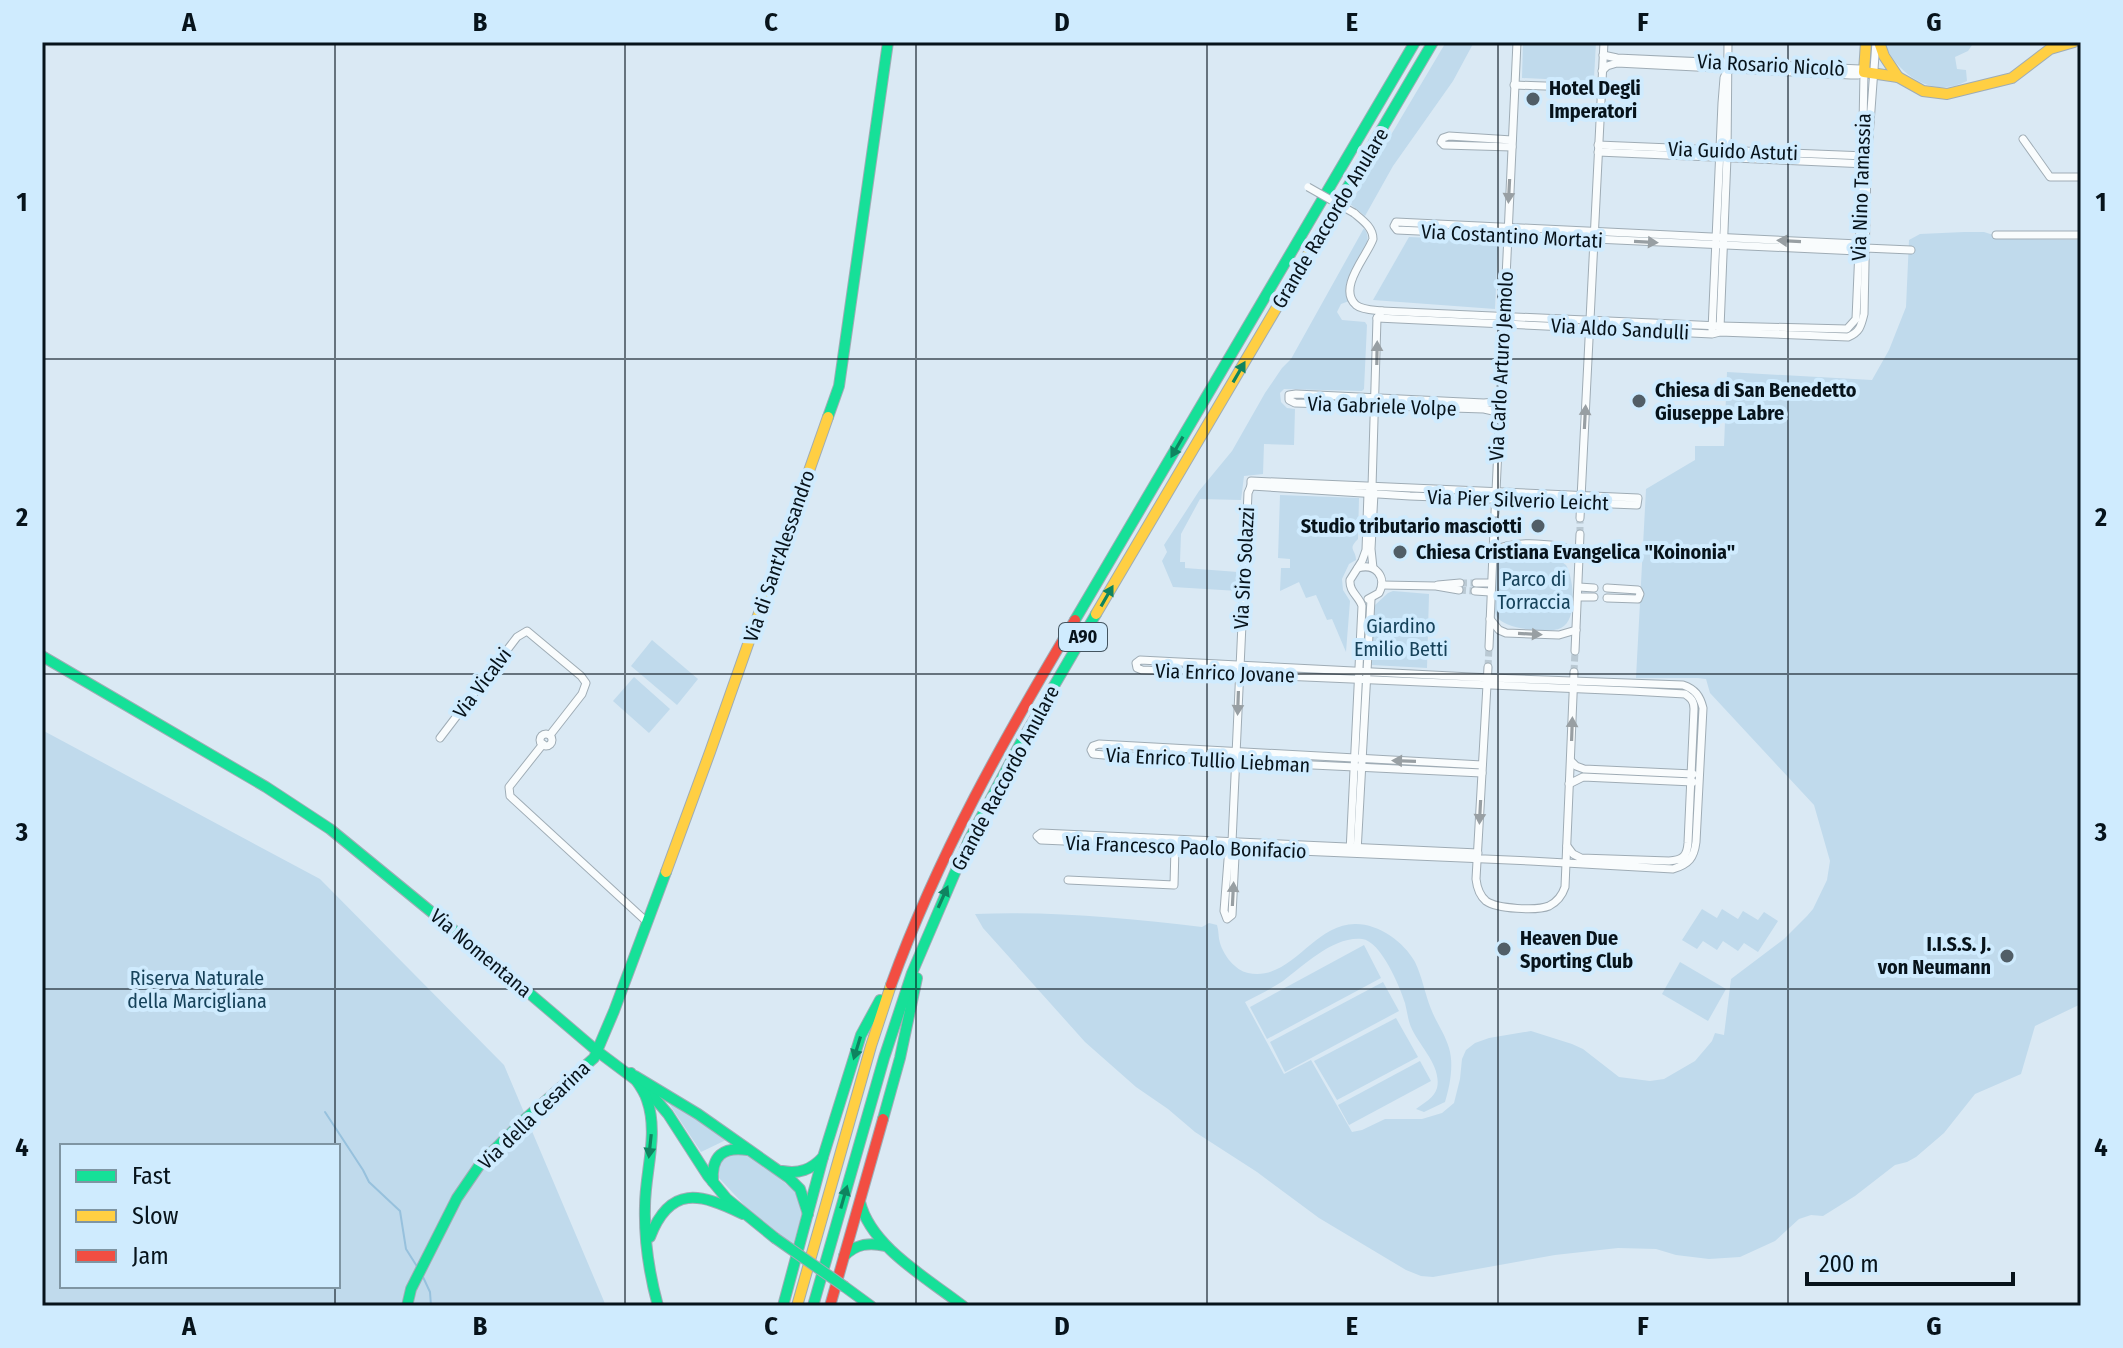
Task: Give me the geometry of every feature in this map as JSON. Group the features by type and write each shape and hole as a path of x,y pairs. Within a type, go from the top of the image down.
{"main road":[{"name":"Via di Sant'Alessandro","path":"597,1051 710,752 839,386 888,42"},
{"name":"Grande Raccordo Anulare","path":"797,1306 874,1037 928,891 991,764 1415,42"},
{"name":"Grande Raccordo Anulare","path":"813,1306 893,1029 923,945 969,840 1020,744 1433,42"},
{"name":"Via Nino Tamassia","path":"1866,42 1869,72"},
{"path":"1877,42 1898,77"},
{"path":"1869,72 1898,77 1923,91 1947,94 2012,78 2050,49 2074,42"},
{"name":"Via Nomentana","path":"42,656 256,781 330,829 597,1051 631,1073 662,1105 713,1182 743,1214 871,1306"},
{"path":"830,1306 900,1058 923,945"},
{"path":"783,1306 823,1157 863,1030 893,980"},
{"name":"Via della Cesarina","path":"407,1306 415,1282 457,1198 481,1163 594,1058 597,1051"},
{"path":"631,1073 780,1170 800,1189 808,1214"},
{"path":"631,1073 646,1097 651,1119 645,1193 648,1253 658,1306"},
{"path":"713,1182 713,1165 720,1155 738,1148 752,1152"},
{"path":"780,1170 792,1173 804,1171 823,1157"},
{"path":"648,1253 650,1233 657,1218 668,1207 685,1198 707,1198 743,1214"},
{"path":"860,1198 867,1225 885,1246 960,1304"},
{"path":"844,1256 865,1243 885,1246"}],"street":[{"name":"Via Carlo Arturo Jemolo","path":"1495,513 1517,42"},
{"path":"1580,518 1604,42"},
{"path":"1716,330 1728,42"},
{"name":"Via Nino Tamassia","path":"1847,329 1856,319 1869,72 1877,42"},
{"name":"Via Rosario Nicolò","path":"1603,55 1858,75 1869,72"},
{"name":"Via Rosario Nicolò","path":"1602,71 1617,63 1728,66"},
{"path":"1514,85 1600,88"},
{"path":"1449,136 1512,143 1444,145 1441,142 1449,136"},
{"path":"2023,139 2050,177 2081,177"},
{"name":"Via Guido Astuti","path":"1598,148 1865,160"},
{"path":"1308,187 1354,213 1373,234 1372,243 1349,286 1355,304 1380,314 1366,550 1358,568 1351,575 1349,585 1362,606 1359,763 1353,850"},
{"name":"Via Costantino Mortati","path":"1508,232 1396,222 1394,226 1397,230 1911,250"},
{"path":"1996,235 2081,235"},
{"name":"Via Nino Tamassia","path":"1860,330 1864,314 1861,248"},
{"name":"Via Aldo Sandulli","path":"1380,314 1848,337 1860,330"},
{"name":"Via Aldo Sandulli","path":"1716,330 1847,329"},
{"name":"Via Gabriele Volpe","path":"1498,415 1484,409 1376,402 1296,394 1289,395 1289,400 1295,403 1376,402 1484,403 1500,398"},
{"name":"Via Pier Silverio Leicht","path":"1251,486 1251,481 1371,491 1581,499 1638,498 1637,505 1581,499"},
{"name":"Via Siro Solazzi","path":"1232,847 1224,911 1227,919 1232,915 1232,847 1248,493 1251,486"},
{"path":"1371,491 1373,568"},
{"path":"1489,647 1494,530"},
{"path":"1575,651 1580,534"},
{"path":"1493,551 1513,544 1564,546 1579,554"},
{"path":"1358,568 1373,568 1381,575 1382,585 1379,593 1371,599 1358,597"},
{"path":"1382,585 1460,586"},
{"path":"1476,587 1490,588"},
{"path":"1579,587 1594,588"},
{"path":"1607,588 1638,590 1640,594 1638,599 1607,598"},
{"path":"1578,597 1594,597"},
{"path":"1362,675 1371,599"},
{"path":"1490,619 1506,633 1559,635 1576,630"},
{"name":"Via Vicalvi","path":"440,738 517,637 526,631 530,631 571,667 586,683 582,694 550,735 542,736 543,744 509,787 510,796 647,922"},
{"name":"Via Enrico Jovane","path":"1240,669 1142,670 1135,666 1140,660 1240,669 1631,687 1685,694 1694,696 1703,708 1695,778"},
{"path":"1488,667 1476,879 1479,893 1491,904 1513,908 1551,905 1558,900 1565,887 1574,672"},
{"name":"Via Enrico Tullio Liebman","path":"1236,757 1099,744 1091,750 1093,754 1104,755 1236,757 1482,769"},
{"path":"1571,761 1584,769 1695,778"},
{"path":"1569,784 1583,777 1695,778"},
{"path":"1567,846 1581,858 1681,863 1687,852 1695,778"},
{"name":"Via Francesco Paolo Bonifacio","path":"1232,847 1041,833 1037,836 1039,840 1175,847 1353,850 1673,869 1681,863"},
{"path":"1068,880 1174,885 1175,847"}],"green space":[{"path":"1446,42 1474,42 1453,81 1393,166 1365,216 1350,204"},
{"path":"1523,42 1596,42 1594,78 1587,81 1522,78"},
{"path":"1884,42 1974,42 1968,51 1955,57 1957,69 1966,70 1967,81 1942,87 1918,81 1898,65"},
{"path":"1364,228 1367,243 1348,280 1346,290 1349,301 1341,304 1337,312 1342,320 1365,322 1367,325 1364,389 1284,389 1280,393 1281,402 1287,408 1295,409 1294,445 1264,444 1263,474 1244,476 1241,500 1200,499 1181,534 1180,562 1185,562 1185,568 1238,572 1238,591 1173,587 1162,561 1167,552 1164,545 1199,491 1232,451 1265,393 1291,359"},
{"path":"1984,232 2006,239 2081,240 2081,1004 2035,1026 2021,1074 1975,1094 1944,1133 1916,1157 1895,1165 1823,1216 1811,1215 1799,1219 1775,1241 1740,1257 1709,1259 1656,1249 1618,1248 1555,1255 1433,1277 1421,1276 1319,1218 1136,1087 1085,1042 983,928 975,914 1089,916 1202,927 1209,923 1217,925 1219,941 1234,966 1248,973 1277,969 1327,932 1341,926 1365,925 1382,931 1398,941 1415,962 1447,1043 1451,1068 1445,1102 1424,1112 1416,1109 1436,1092 1436,1072 1411,1027 1394,976 1383,956 1369,942 1351,939 1330,947 1283,981 1245,1002 1284,1074 1311,1060 1352,1132 1385,1119 1422,1119 1442,1113 1454,1103 1466,1050 1489,1038 1531,1031 1583,1049 1619,1077 1650,1081 1664,1079 1695,1061 1715,1033 1724,1035 1731,979 1784,939 1813,909 1827,880 1830,861 1814,805 1710,693 1706,679 1636,678 1646,489 1695,460 1695,446 1724,446 1727,372 1872,380 1889,350 1906,307 1909,240 1920,234"},
{"path":"1409,237 1498,244 1495,309 1373,300"},
{"path":"1280,495 1359,498 1358,539 1353,548 1356,560 1349,564 1342,579 1343,590 1350,601 1346,652 1332,619 1327,620 1316,595 1306,598 1299,582 1280,591 1281,568 1290,568 1290,559 1278,558"},
{"name":"Parco di Torraccia","path":"1511,550 1540,553 1566,565 1571,580 1572,608 1570,617 1561,628 1527,629 1508,625 1497,617 1494,604 1497,566 1500,558"},
{"name":"Giardino Emilio Betti","path":"1393,591 1429,594 1427,668 1372,665 1374,606"},
{"path":"652,640 698,679 677,705 631,666"},
{"path":"634,677 670,709 649,733 613,701"},
{"name":"Riserva Naturale della Marcigliana","path":"42,730 320,879 504,1065 606,1306 42,1306"},
{"path":"1702,909 1717,918 1722,909 1738,919 1743,911 1758,920 1764,912 1778,921 1758,952 1744,943 1738,951 1723,941 1717,950 1703,941 1697,949 1682,940"},
{"path":"1364,945 1381,978 1267,1039 1250,1007"},
{"path":"1680,962 1726,989 1708,1021 1662,994"},
{"path":"1383,982 1399,1011 1285,1072 1270,1042"},
{"path":"1396,1018 1418,1057 1337,1100 1314,1061"},
{"path":"1420,1061 1431,1081 1349,1125 1338,1105"},
{"path":"668,1102 728,1139 701,1152"},
{"path":"743,1154 755,1159 796,1192 802,1214 793,1245 747,1208 718,1177 718,1163 726,1156"}],"waterway":[{"path":"325,1112 369,1182 400,1211 406,1249 418,1268"},
{"path":"423,1277 430,1292 431,1306"}],"tunnel":[{"path":"1494,530 1495,513"},
{"path":"1580,518 1580,534"},
{"path":"1460,583 1476,583"},
{"path":"1459,590 1475,591"},
{"path":"1488,667 1489,647"},
{"path":"1574,672 1575,651"}],"traffic: fast":[{"path":"828,417 839,386 888,42"},
{"path":"1075,620 1415,42"},
{"path":"1346,190 1433,42"},
{"path":"813,1306 884,1058 912,973 969,840 1020,744 1096,614"},
{"path":"42,656 266,787 330,829 597,1051 645,1087 668,1114 708,1176 727,1199 775,1238"},
{"path":"407,1306 411,1289 457,1198 481,1163 594,1058 666,872"},
{"path":"883,1119 917,978"},
{"path":"783,1306 823,1157 861,1035 880,1000"},
{"path":"631,1073 647,1100 652,1126 645,1231 658,1306"},
{"path":"635,1076 698,1114 789,1178 800,1189 808,1214"},
{"path":"713,1182 714,1165 720,1155 732,1150 748,1150"},
{"path":"782,1171 804,1170 823,1157"},
{"path":"650,1237 667,1209 677,1201 688,1198 713,1201 743,1214"},
{"path":"860,1202 866,1218 888,1247 917,1273 963,1306"},
{"path":"775,1238 845,1287"},
{"path":"844,1256 863,1245 885,1246"},
{"path":"845,1287 871,1306"}],"traffic: slow":[{"path":"1866,42 1864,72 1898,77 1923,91 1947,94 2012,78 2050,49 2074,42"},
{"path":"1879,42 1898,77"},
{"path":"1096,614 1346,190"},
{"path":"666,872 828,417"},
{"path":"797,1306 891,985"}],"traffic: jam":[{"path":"891,985 951,843 1023,708 1075,620"},
{"path":"830,1306 883,1119"}],"place":[{"name":"Hotel Degli Imperatori","path":"1533,99"},
{"name":"Chiesa di San Benedetto Giuseppe Labre","path":"1639,401"},
{"name":"Studio tributario masciotti","path":"1538,526"},
{"name":"Chiesa Cristiana Evangelica \"Koinonia\"","path":"1400,552"},
{"name":"Heaven Due Sporting Club","path":"1504,949"},
{"name":"I.I.S.S. J. von Neumann","path":"2007,956"}]}
